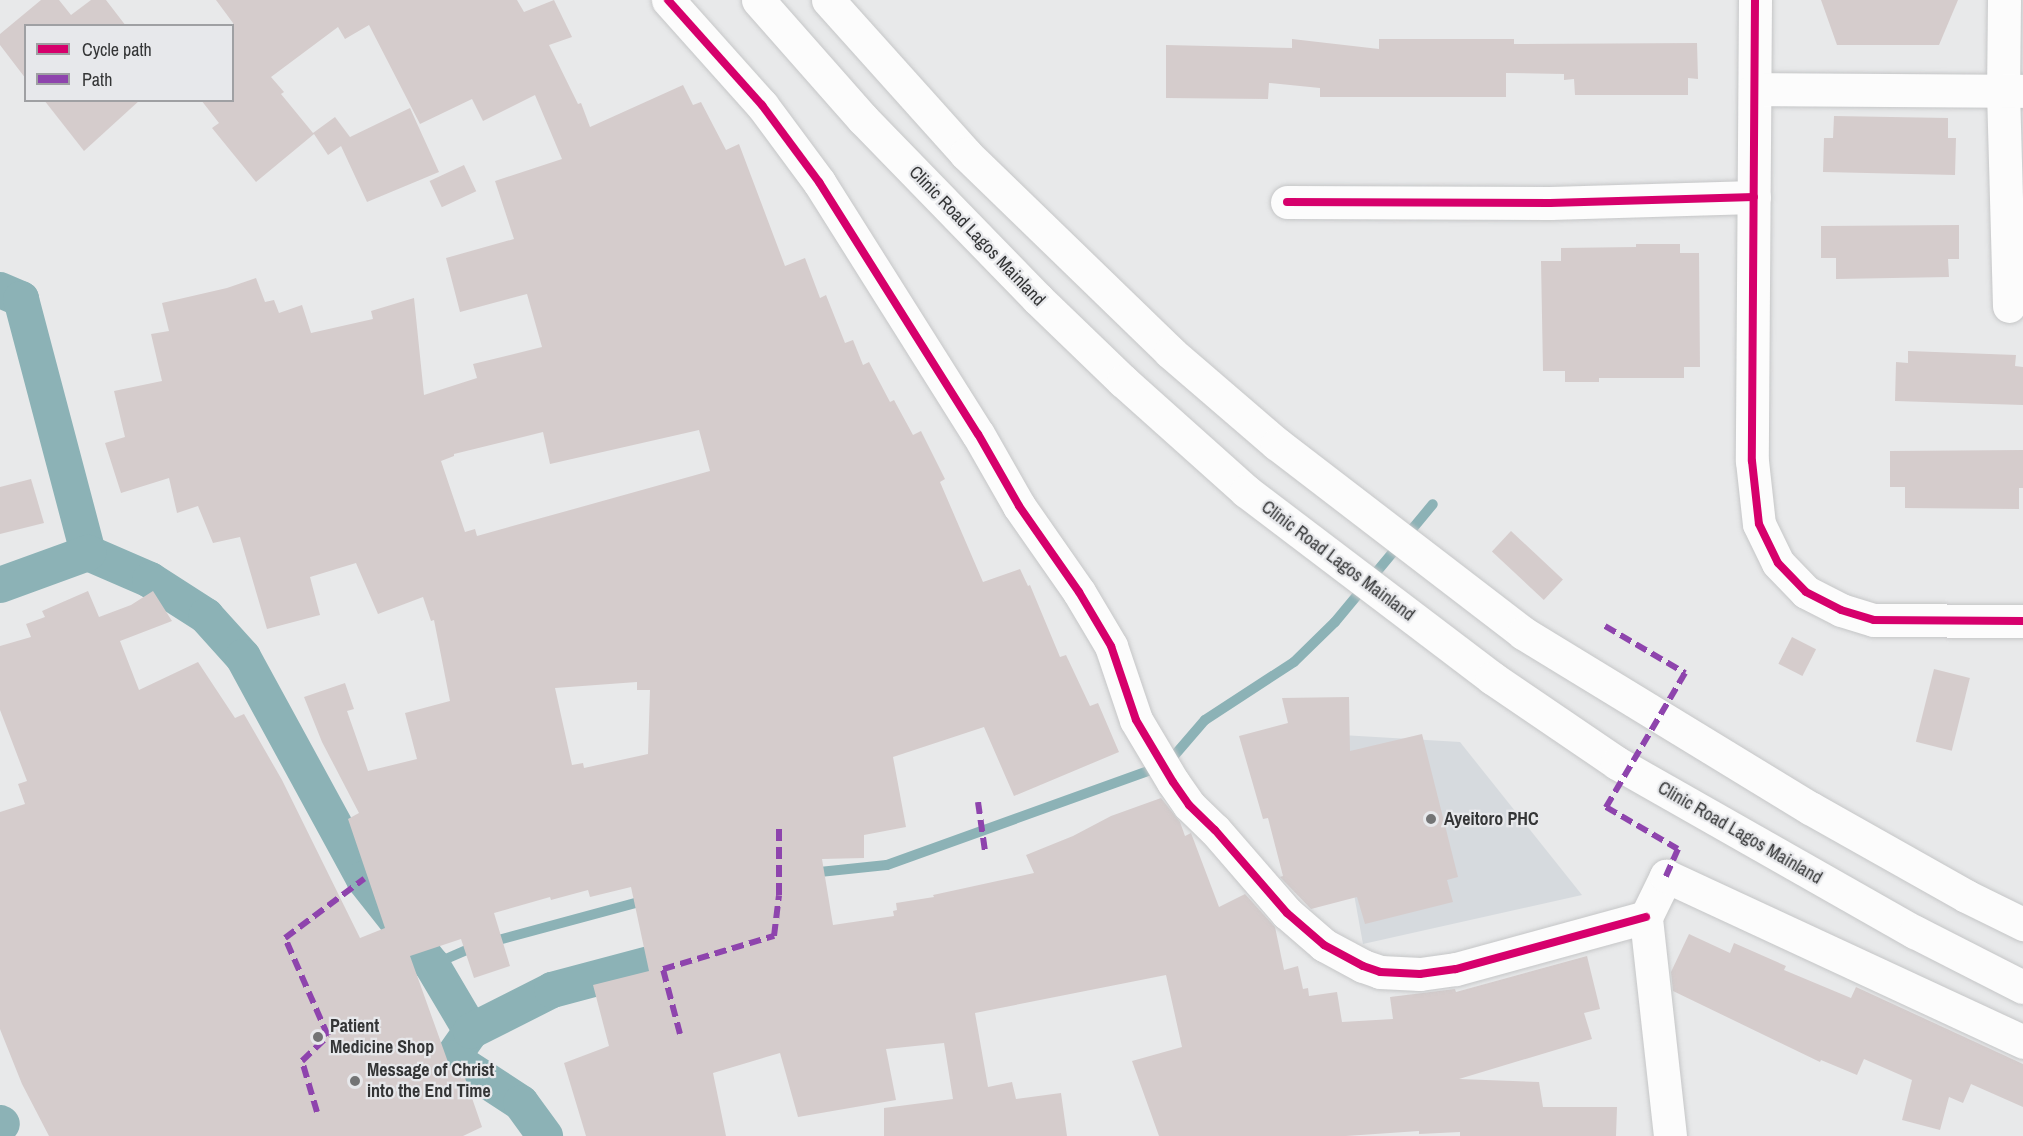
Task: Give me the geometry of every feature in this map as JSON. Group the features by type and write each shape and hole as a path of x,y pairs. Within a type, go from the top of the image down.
{"street":[{"path":"668,0 762,105 819,182 978,434 1019,506 1078,592 1111,646 1136,720 1173,782 1189,805 1215,830 1287,913 1324,945 1363,966 1380,972 1420,974 1456,969 1646,917"},
{"name":"Clinic Road Lagos Mainland","path":"758,0 863,119 1038,299 1123,381 1246,491 1492,678 1617,763 1916,932 2023,987"},
{"path":"828,0 966,154 1170,352 1277,444 1523,633 1809,808 1966,896 2023,924"},
{"path":"1755,0 1752,461 1759,524 1778,563 1806,592 1840,610 1874,620 2023,621"},
{"path":"2004,0 2013,91 2009,306"},
{"path":"1755,88 2013,91"},
{"path":"1287,202 1550,203 1754,197"},
{"path":"1670,1136 1646,917 1666,876 2023,1042"}],"shaded area":[{"name":"Ayeitoro PHC","path":"1325,734 1460,742 1582,895 1363,944"}],"building":[{"path":"41,0 59,0 71,15 91,0 106,0 124,24 24,24 24,76 0,45 0,34"},
{"path":"216,0 517,0 524,12 554,0 572,37 549,45 578,104 581,103 590,127 683,85 693,105 701,102 726,150 739,144 785,266 805,258 820,298 826,295 845,343 853,340 863,365 869,362 890,402 894,400 913,435 921,431 945,479 940,482 983,582 1020,569 1028,586 1030,585 1060,657 1066,655 1090,706 1098,703 1119,752 1014,796 984,727 893,757 906,827 864,835 864,858 822,859 833,925 894,916 893,911 897,910 896,903 934,897 933,895 1034,873 1026,855 1073,836 1111,816 1161,798 1180,822 1185,836 1191,833 1219,907 1245,894 1275,927 1284,970 1298,966 1303,989 1308,988 1309,996 1337,992 1342,1022 1393,1019 1390,997 1455,989 1456,992 1587,956 1600,1009 1584,1013 1592,1039 1459,1079 1539,1082 1543,1107 1617,1107 1616,1136 1460,1136 1460,1132 1419,1134 1419,1131 1346,1136 1159,1136 1132,1061 1182,1047 1166,975 975,1013 988,1087 1012,1082 1016,1099 1061,1093 1067,1136 884,1136 884,1108 953,1099 944,1043 886,1049 896,1100 798,1117 780,1053 713,1073 726,1136 586,1136 564,1063 609,1046 593,985 649,971 631,887 590,897 588,890 551,900 550,897 494,913 510,966 474,978 461,939 410,956 453,1076 463,1072 482,1127 463,1136 49,1136 22,1084 0,1029 0,812 25,804 18,784 27,781 0,710 0,646 31,637 26,624 45,617 42,611 88,591 99,617 131,605 153,591 172,621 120,641 139,690 198,662 235,718 244,714 282,780 360,938 385,928 348,819 359,813 322,742 304,697 345,683 354,709 347,711 368,771 417,759 405,713 450,701 434,620 431,621 423,597 378,614 356,563 310,577 320,615 267,629 240,537 213,543 198,506 177,513 169,478 121,493 105,443 125,437 114,391 162,381 151,334 169,331 162,303 227,288 256,278 265,302 274,300 279,313 302,305 311,333 373,319 371,311 414,298 424,395 477,378 473,364 542,347 527,294 460,312 446,258 514,239 495,181 562,159 535,95 483,121 472,99 420,124 369,25 345,39 338,27 271,77 284,92 281,94 313,133 335,117 350,137 410,108 439,172 367,202 341,146 328,155 314,134 256,182 212,128 219,123 203,102 234,102 233,24","holes":["699,430 710,471 477,536 475,529 465,532 441,461 454,454 543,432 550,464","637,682 637,690 650,690 648,754 584,768 583,763 572,765 555,688"]},
{"path":"1821,0 1958,0 1939,45 1837,45"},
{"path":"1292,39 1379,49 1379,39 1514,39 1514,44 1697,43 1698,79 1688,78 1688,95 1575,95 1574,79 1564,80 1564,74 1506,73 1506,97 1320,97 1320,88 1269,83 1268,99 1166,98 1166,45 1292,48"},
{"path":"46,102 138,102 84,151"},
{"path":"1834,116 1948,118 1948,138 1956,138 1955,175 1823,172 1824,138 1833,138"},
{"path":"464,165 476,191 442,207 430,181"},
{"path":"1959,225 1959,259 1948,259 1949,277 1836,279 1836,258 1821,258 1821,226"},
{"path":"1636,244 1680,244 1680,253 1699,253 1700,367 1684,367 1684,378 1599,378 1599,382 1565,382 1565,371 1543,371 1541,261 1561,261 1561,248 1636,247"},
{"path":"1908,351 2016,355 2015,366 2023,367 2023,405 1895,401 1896,362 1908,363"},
{"path":"2023,450 2023,488 2019,488 2019,509 1905,508 1905,487 1890,487 1890,451"},
{"path":"31,479 44,523 0,534 0,487"},
{"path":"1511,531 1563,579 1544,600 1492,551"},
{"path":"1792,637 1816,649 1802,676 1778,664"},
{"path":"1934,669 1970,678 1952,751 1916,742"},
{"path":"1349,697 1350,751 1422,734 1458,877 1447,880 1453,902 1365,924 1357,897 1311,909 1280,877 1283,876 1268,818 1263,819 1239,736 1288,723 1282,698"},
{"path":"1689,934 1730,953 1734,943 1786,966 1784,970 1851,998 1856,987 2023,1064 2023,1107 1971,1084 1963,1103 1949,1097 1940,1130 1902,1120 1912,1080 1864,1059 1857,1075 1821,1060 1820,1062 1673,991 1671,972"}],"waterway":[{"path":"0,290 21,299 88,553 150,580 206,616 243,657 364,879 432,965 471,1031 452,1058 521,1103 545,1136"},
{"path":"810,873 887,865 1167,764 1205,720 1294,662 1335,622 1433,504"},
{"path":"0,585 88,553"},
{"path":"432,965 476,946 647,900"},
{"path":"471,1031 552,990 691,953"}],"marked path":[{"path":"1605,626 1685,673 1606,807 1678,849 1666,876"},
{"path":"978,802 985,851"},
{"path":"680,1034 663,969 774,936 779,895 779,829"},
{"path":"317,1112 302,1061 328,1036 285,938 364,879"}],"cycle path":[{"path":"668,0 762,105 819,182 978,434 1019,506 1079,592 1111,646 1136,720 1173,782 1189,805 1215,830 1287,913 1324,945 1363,966 1380,972 1420,974 1456,969 1646,917"},
{"path":"1755,0 1752,461 1759,524 1778,563 1806,592 1841,610 1874,620 2023,621"},
{"path":"1287,202 1550,203 1754,197"}],"place":[{"name":"Ayeitoro PHC","path":"1431,819"},
{"name":"Patient Medicine Shop","path":"318,1037"},
{"name":"Message of Christ into the End Time","path":"355,1081"}]}
